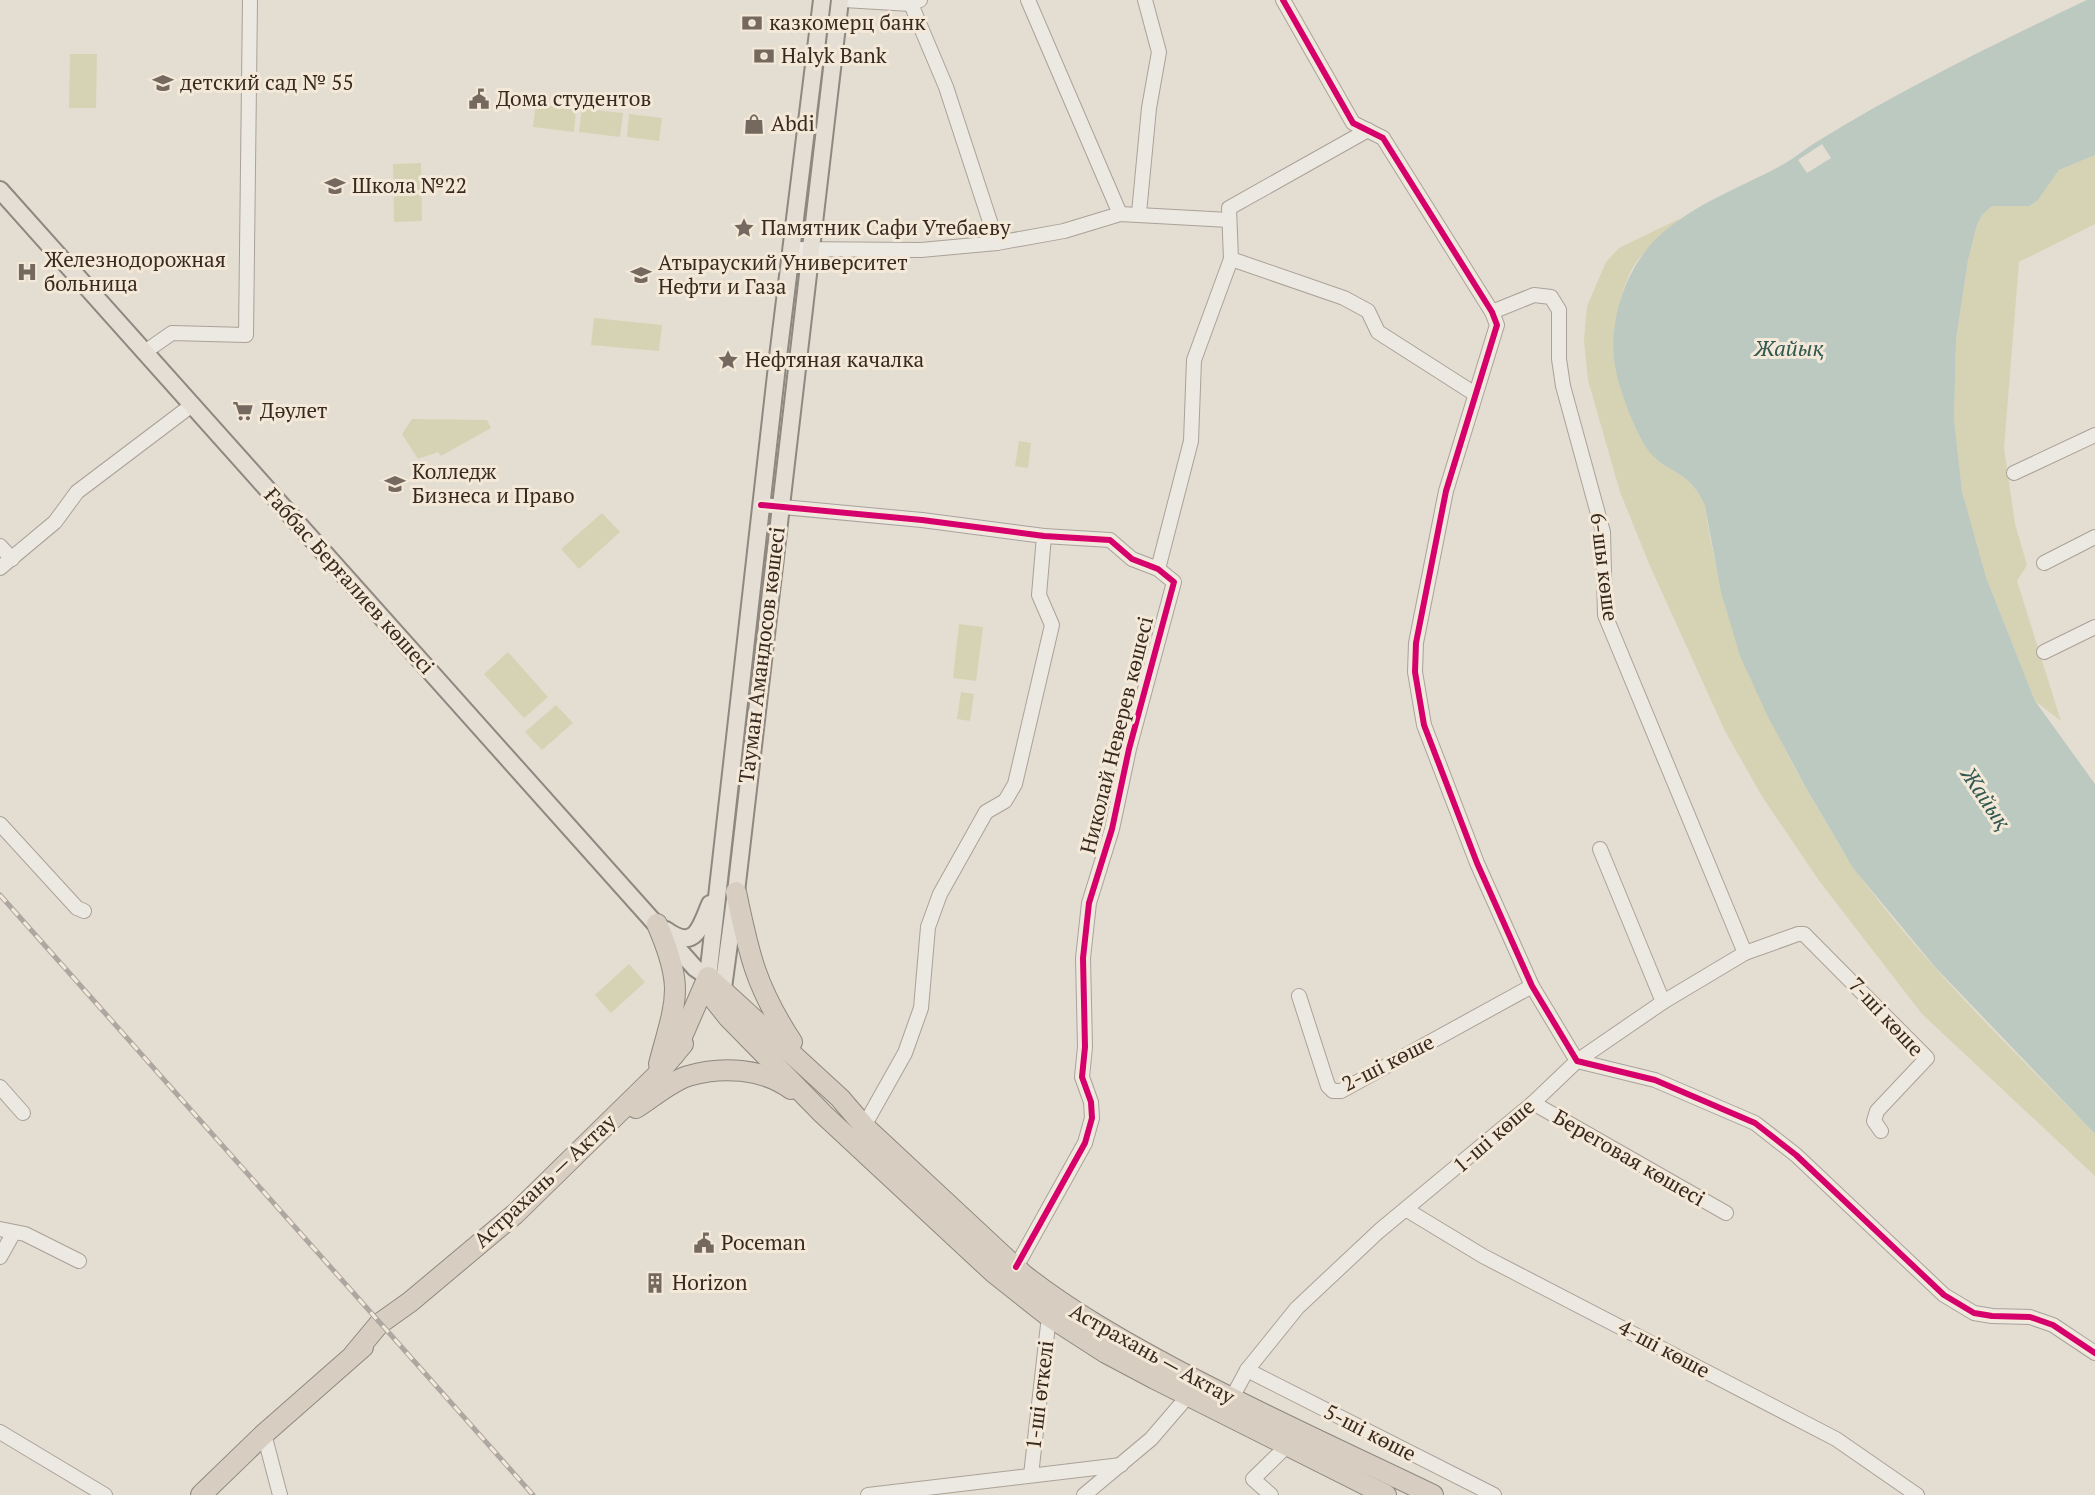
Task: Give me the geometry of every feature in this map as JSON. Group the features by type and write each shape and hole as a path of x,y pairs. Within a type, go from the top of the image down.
{"highway":[{"path":"606,1126 686,1076 719,1070 759,1074 781,1082 823,1114 827,1106 840,1098 793,1044 772,1012 757,978 727,891"},
{"path":"656,1076 671,1023 676,987 672,962 657,924"},
{"name":"Астрахань — Актау","path":"710,985 823,1114 994,1273 1049,1316 1106,1353 1188,1396 1228,1406"},
{"name":"Астрахань — Актау","path":"201,1495 264,1434 354,1354 379,1324 410,1302 514,1214 656,1076 674,1055 710,985"},
{"name":"Астрахань — Актау","path":"710,985 840,1098 864,1126 1016,1267 1052,1297 1093,1325 1228,1406 1295,1439 1433,1495"},
{"name":"Астрахань — Актау","path":"1295,1439 1386,1495"}],"main road":[{"name":"Тауман Амандосов көшесі","path":"727,891 761,505 822,0"},
{"name":"Тауман Амандосов көшесі","path":"710,985 727,891 779,507 842,0"},
{"name":"Ғаббас Берғалиев көшесі","path":"0,190 710,985"},
{"path":"657,924 676,938 692,937 699,932 727,891"}],"street":[{"path":"146,351 172,333 246,335 250,0"},
{"path":"842,0 916,2 997,243"},
{"path":"1028,0 1120,214"},
{"path":"1139,213 1149,108 1159,52 1145,0"},
{"path":"1283,0 1353,123 1383,138 1492,312 1497,325 1495,338 1475,394 1446,491 1416,643 1415,672 1424,725 1477,863 1532,986 1576,1061 1655,1080 1755,1123 1796,1155 1944,1295 1974,1313 2030,1317 2053,1325 2095,1353"},
{"path":"761,505 922,520 1044,536 1110,540 1132,559 1158,569 1191,441 1194,360 1231,259 1228,212 1232,205 1368,130"},
{"path":"791,249 811,251 921,250 997,243 1064,231 1120,214 1139,213 1229,220"},
{"path":"1231,259 1344,298 1368,311 1378,332 1475,394"},
{"name":"6-шы көше","path":"1492,312 1534,295 1551,297 1559,309 1559,359 1563,386 1603,532 1605,615 1745,953"},
{"path":"0,568 55,522 77,492 192,405"},
{"path":"2014,473 2095,435"},
{"path":"864,1126 905,1053 921,1008 928,927 940,894 986,812 1005,801 1015,784 1053,625 1039,595 1044,536"},
{"path":"2044,563 2095,537"},
{"path":"0,546 12,559"},
{"name":"Николай Неверев көшесі","path":"1016,1267 1085,1143 1092,1118 1091,1102 1082,1077 1085,1047 1084,947 1089,903 1112,829 1130,749 1174,582 1158,569"},
{"path":"2044,652 2095,627"},
{"path":"0,824 77,908 84,911"},
{"path":"1600,849 1663,1002"},
{"name":"1-ші көше","path":"1228,1406 1247,1370 1297,1308 1379,1230 1407,1210 1533,1103 1576,1061 1663,1002 1745,953 1804,934"},
{"name":"7-шi көше","path":"1804,934 1927,1058 1877,1111 1874,1121 1881,1131"},
{"name":"2-ші көше","path":"1299,996 1328,1086 1333,1090 1341,1091 1532,986"},
{"path":"0,1087 24,1113"},
{"name":"Береговая көшесі","path":"1533,1103 1726,1213"},
{"name":"4-шi көше","path":"1407,1210 1483,1256 1836,1439 1917,1495"},
{"path":"0,1229 25,1234 79,1261"},
{"path":"0,1257 14,1232"},
{"name":"1-ші өткелі","path":"1031,1475 1049,1316"},
{"name":"5-шi көше","path":"1247,1370 1494,1495"},
{"path":"1084,1495 1151,1439 1188,1396"},
{"path":"0,1432 105,1495"},
{"path":"264,1434 280,1495"},
{"path":"1271,1495 1253,1479 1295,1439"},
{"path":"867,1495 1121,1465"}],"shaded area":[{"path":"70,54 97,54 96,108 69,108"},
{"path":"536,104 576,109 574,132 533,127"},
{"path":"582,109 623,113 620,137 579,132"},
{"path":"629,114 662,118 659,141 627,137"},
{"path":"2095,155 2095,224 2019,262 2004,448 2015,524 2027,565 2017,581 2061,721 2035,701 1986,577 1962,491 1954,419 1956,340 1968,260 1977,225 1982,215 1992,206 2031,206 2038,200 2059,170"},
{"path":"421,163 422,221 394,222 393,164"},
{"path":"1681,218 1643,253 1633,267 1619,306 1614,337 1615,358 1620,385 1636,428 1655,457 1685,478 1699,494 1705,506 1721,587 1747,666 1800,778 1841,848 1881,904 1939,972 2095,1134 2095,1176 1922,1014 1820,882 1763,798 1725,731 1650,566 1620,492 1588,380 1584,341 1587,306 1606,262 1619,248"},
{"path":"594,318 662,325 659,351 591,345"},
{"path":"412,419 487,420 491,428 441,456 438,452 418,459 402,434"},
{"path":"1019,441 1031,443 1028,468 1015,466"},
{"path":"602,513 620,532 579,569 561,549"},
{"path":"959,624 983,627 976,681 953,678"},
{"path":"508,652 548,697 524,718 484,674"},
{"path":"961,692 974,694 970,721 957,719"},
{"path":"556,705 573,723 542,750 525,732"},
{"path":"629,964 645,982 611,1013 595,995"}],"water":[{"name":"Жайық","path":"2087,0 2095,0 2095,155 2059,170 2038,200 2030,206 1992,206 1982,215 1977,225 1968,260 1956,340 1954,419 1962,491 1986,577 2035,701 2095,784 2095,1134 1935,967 1853,868 1768,717 1740,656 1721,592 1705,506 1692,485 1655,458 1643,442 1632,421 1624,397 1617,375 1613,350 1620,300 1633,269 1652,243 1681,218 1784,164 1851,121 1917,84"}],"pier":[{"path":"1822,144 1831,158 1807,173 1798,160"}],"railway":[{"path":"0,895 533,1495"}],"cycle path":[{"path":"1283,0 1353,123 1383,138 1492,312 1497,325 1446,491 1416,643 1415,672 1424,725 1477,863 1532,986 1577,1061 1655,1080 1755,1123 1796,1155 1944,1295 1974,1313 2030,1317 2053,1325 2095,1353"},
{"path":"761,505 922,520 1044,536 1110,540 1132,559 1158,569 1174,582 1129,749 1112,829 1089,903 1083,958 1085,1047 1082,1077 1091,1102 1092,1118 1085,1143 1016,1267"}],"place":[{"name":"казкомерц банк","path":"752,23"},
{"name":"Halyk Bank","path":"764,56"},
{"name":"детский сад № 55","path":"163,83"},
{"name":"Дома студентов","path":"479,99"},
{"name":"Abdi","path":"754,124"},
{"name":"Школа №22","path":"335,186"},
{"name":"Памятник Сафи Утебаеву","path":"744,228"},
{"name":"Железнодорожная больница","path":"27,272"},
{"name":"Атырауский Университет Нефти и Газа","path":"641,275"},
{"name":"Нефтяная качалка","path":"728,360"},
{"name":"Дәулет","path":"243,411"},
{"name":"Колледж Бизнеса и Право","path":"395,484"},
{"name":"Poceman","path":"704,1243"},
{"name":"Horizon","path":"655,1283"}]}
